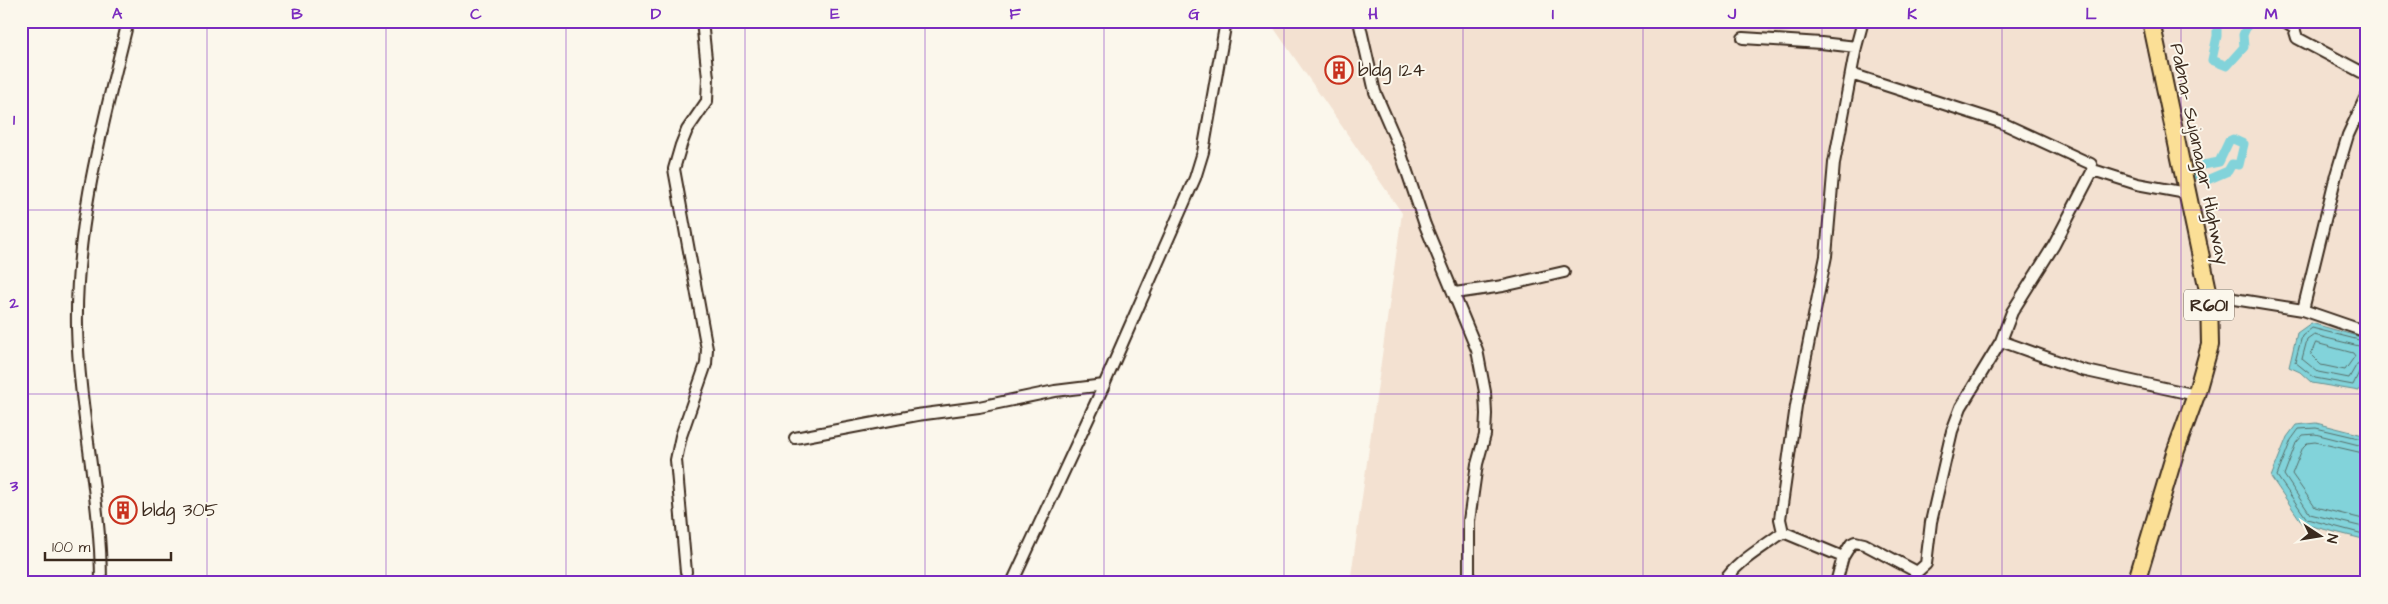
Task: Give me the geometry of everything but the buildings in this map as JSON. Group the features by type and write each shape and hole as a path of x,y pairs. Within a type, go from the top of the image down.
{"main road":[{"name":"Pabna- Sujanagar Highway","path":"2136,583 2174,454 2196,395 2210,345 2209,295 2186,194 2151,21"}],"street":[{"path":"101,583 96,498 81,392 77,326 79,263 88,199 128,21"},
{"path":"686,572 676,460 681,436 706,364 707,349 674,169 680,145 687,130 707,101 708,78 702,21"},
{"path":"1012,583 1104,385 1195,178 1203,152 1226,21"},
{"path":"1359,21 1375,92 1398,145 1426,225 1456,293 1477,350 1485,392 1485,435 1477,464 1469,521 1469,583"},
{"path":"1783,532 1780,519 1796,406 1826,256 1834,163 1863,21"},
{"path":"2283,21 2294,28 2297,38 2367,74"},
{"path":"1743,38 1821,42 1856,48"},
{"path":"1836,583 1843,558 1851,544 1855,542 1864,544 1917,572 1926,564 1931,522 1952,431 1961,407 2001,341 2012,312 2054,245 2093,170 2091,164 2076,156 2000,122 1851,74"},
{"path":"2303,310 2336,175 2348,135 2367,94"},
{"path":"2093,170 2137,184 2186,194"},
{"path":"1456,293 1502,286 1564,272"},
{"path":"2209,295 2303,310 2367,332"},
{"path":"2001,341 2082,370 2196,395"},
{"path":"795,438 917,415 979,407 1055,391 1104,385"},
{"path":"1783,532 1843,558"},
{"path":"1723,583 1740,562 1759,551 1783,532"}],"shaded area":[{"path":"1269,21 2367,21 2367,583 1350,583 1402,213"}],"water":[{"path":"2311,323 2367,339 2367,365 2359,391 2312,383 2300,372 2289,367 2297,333"},
{"path":"2316,423 2367,436 2367,540 2303,524 2271,477 2287,437 2296,425"}],"waterway":[{"path":"2217,21 2217,36 2212,60 2227,66 2244,47 2243,35 2249,21"},
{"path":"2233,139 2244,144 2239,165 2232,164 2228,171 2207,180 2197,175 2198,166 2219,162 2229,141 2233,139"}],"place":[{"name":"bldg 124","path":"1339,70"},
{"name":"bldg 305","path":"123,510"}]}
